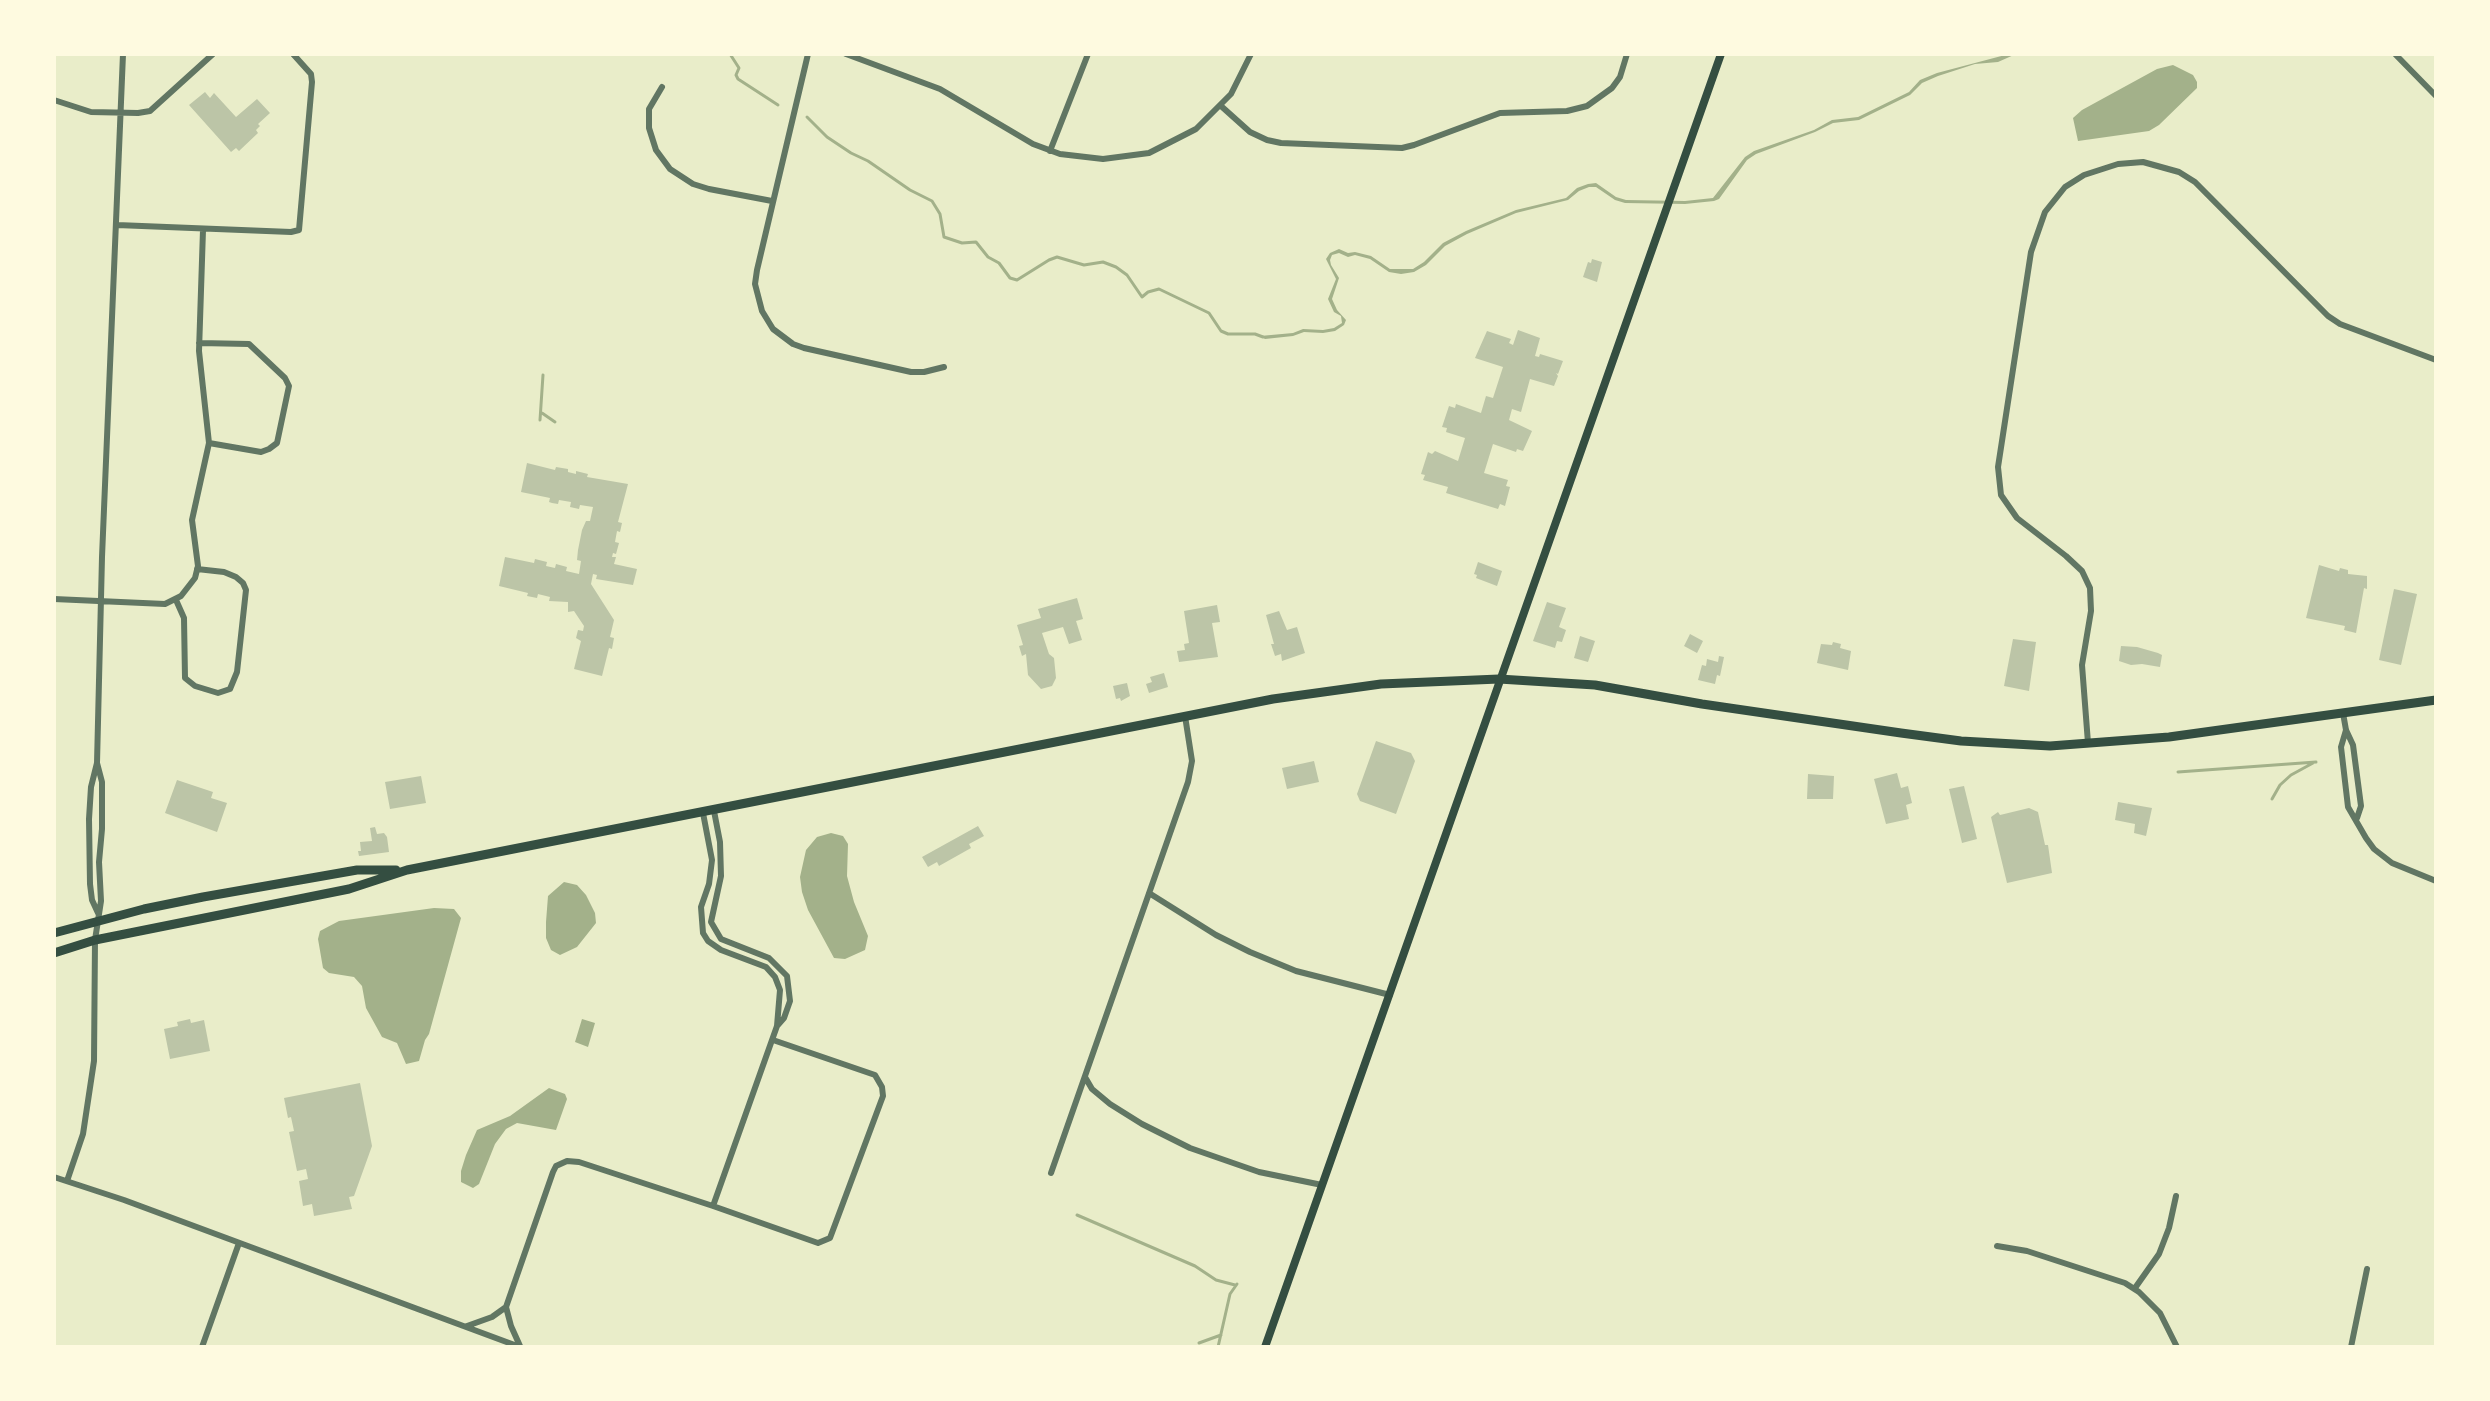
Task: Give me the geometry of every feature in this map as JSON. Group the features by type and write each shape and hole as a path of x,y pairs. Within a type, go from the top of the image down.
{"highway":[{"path":"54,953 95,940 349,889 407,870 1185,716 1329,690 1392,683 1499,679 1595,685 1716,707 1961,741 2050,746 2169,737 2436,700"},
{"path":"54,933 97,917 203,897 357,870 407,870"}],"main road":[{"path":"1265,1347 1721,54"}],"street":[{"path":"97,917 90,884 89,838 91,787 97,763 123,54"},
{"path":"54,100 91,112 150,111 213,54"},
{"path":"117,225 203,230 299,230 312,82 311,74 293,54"},
{"path":"808,54 755,284 762,311 773,329 793,344 911,372 944,367"},
{"path":"846,54 940,89 1020,137 1050,151 1091,159 1137,156 1182,138 1221,106 1241,78 1251,54"},
{"path":"1050,151 1088,54"},
{"path":"1221,106 1250,132 1267,140 1402,148 1500,113 1567,111 1587,106 1612,88 1620,77 1627,54"},
{"path":"2395,54 2436,96"},
{"path":"662,87 649,109 649,128 656,150 670,169 693,184 772,201"},
{"path":"2088,745 2082,665 2091,611 2090,588 2082,571 2017,518 2001,495 1998,467 2031,252 2045,212 2065,187 2084,175 2118,164 2143,162 2179,172 2195,182 2328,316 2340,324 2436,360"},
{"path":"54,599 165,604 176,600 192,584 197,569 192,520 209,443 199,347 203,230"},
{"path":"199,347 249,344 285,378 289,386 277,443 269,449 261,452 209,443"},
{"path":"176,600 184,618 185,678 195,686 218,693 230,689 237,672 246,590 236,577 224,572 197,569"},
{"path":"2343,713 2353,745 2361,806 2357,818"},
{"path":"1051,1173 1192,768 1185,716"},
{"path":"2346,730 2341,747 2348,807 2366,838 2384,858 2436,881"},
{"path":"67,1181 83,1134 91,1086 95,940 101,901 102,782 97,763"},
{"path":"709,812 720,842 721,876 711,922 721,939 769,958 787,976 790,1001 784,1018 777,1026"},
{"path":"709,812 712,872 701,907 703,933 721,950 772,972 780,990 773,1040 713,1206"},
{"path":"1149,893 1216,935 1262,957 1296,971 1390,995"},
{"path":"520,1347 506,1307 556,1166 567,1161 579,1162 818,1243 825,1242 834,1233 879,1110 882,1087 875,1075 773,1040"},
{"path":"1085,1077 1092,1089 1110,1104 1190,1148 1259,1172 1322,1185"},
{"path":"54,1177 520,1347"},
{"path":"2135,1288 2162,1246 2176,1196"},
{"path":"202,1347 239,1243"},
{"path":"1997,1246 2107,1275 2135,1288 2160,1313 2177,1347"},
{"path":"2351,1347 2367,1269"},
{"path":"467,1326 492,1317 506,1307"}],"shaded area":[{"path":"2016,54 1998,62 1975,64 1938,76 1922,83 1910,95 1859,120 1833,123 1756,154 1747,160 1719,199 1714,201 1625,203 1596,187 1589,187 1568,200 1516,213 1467,234 1445,246 1414,272 1389,272 1370,259 1339,253 1332,255 1331,265 1339,278 1332,299 1346,320 1344,325 1335,331 1323,333 1304,332 1265,339 1260,336 1303,329 1323,330 1342,323 1341,316 1334,312 1328,299 1336,279 1326,259 1339,249 1371,256 1390,269 1413,269 1443,243 1466,231 1516,210 1566,198 1577,188 1588,184 1596,183 1626,200 1713,198 1745,157 1754,151 1814,130 1832,120 1858,117 1909,92 1920,80 1937,73"},
{"path":"2173,65 2193,75 2197,88 2159,125 2149,131 2078,141 2073,118 2082,110 2157,69"},
{"path":"831,833 843,836 848,844 847,876 868,936 865,950 845,959 834,958 808,910 800,877 806,850 817,837"},
{"path":"564,882 577,885 586,895 595,913 596,923 577,947 560,955 551,950 546,938 546,922 548,896"},
{"path":"434,908 454,909 461,918 419,1061 406,1064 397,1043 382,1037 366,1008 362,986 354,977 329,973 323,968 318,939 320,931 339,921"},
{"path":"582,1019 595,1023 588,1047 575,1042"},
{"path":"549,1088 565,1094 567,1099 556,1130 517,1123 506,1129 495,1144 479,1184 473,1188 461,1182 461,1171 477,1130 510,1116"}],"building":[{"path":"205,92 210,98 214,93 236,117 257,99 270,113 258,124 258,133 239,151 236,148 231,152 189,105"},
{"path":"1592,259 1602,262 1597,282 1583,277"},
{"path":"1518,330 1540,338 1535,356 1539,357 1540,354 1563,361 1556,373 1558,376 1554,386 1530,379 1521,412 1512,409 1509,420 1532,431 1523,451 1517,449 1516,452 1493,444 1484,473 1508,480 1506,486 1510,487 1505,506 1500,504 1498,509 1446,493 1448,487 1423,480 1425,475 1421,474 1428,452 1432,454 1435,451 1458,461 1465,438 1446,432 1447,428 1442,427 1449,406 1455,408 1456,404 1481,413 1486,396 1493,398 1503,367 1475,358 1487,331 1511,339 1509,343 1513,345"},
{"path":"527,463 555,470 556,467 568,469 568,472 576,474 576,471 588,474 587,477 628,484 618,522 622,523 615,542 619,543 612,557 616,557 614,564 637,569 633,585 596,579 597,575 593,574 591,584 614,620 610,637 614,638 612,649 609,648 602,676 574,669 581,641 576,638 578,630 583,631 584,626 574,611 568,612 568,602 549,601 550,597 538,594 537,598 527,596 528,593 499,586 505,557 534,563 535,559 547,562 546,566 555,568 556,564 567,567 566,571 579,574 581,561 577,560 582,530 586,521 590,521 593,507 580,505 579,509 570,507 571,502 559,500 558,504 552,503 549,502 550,498 521,492"},
{"path":"1478,562 1502,571 1497,586 1476,578 1474,574"},
{"path":"2319,565 2367,576 2367,589 2364,588 2356,633 2344,630 2345,626 2306,618"},
{"path":"2394,589 2417,594 2401,665 2379,660"},
{"path":"1077,598 1083,619 1076,621 1082,640 1069,644 1063,627 1042,633 1049,654 1054,658 1056,678 1052,686 1041,689 1028,675 1026,654 1022,656 1019,646 1023,645 1017,625 1041,618 1038,609"},
{"path":"1547,602 1566,608 1559,627 1566,630 1562,642 1557,641 1555,648 1533,641"},
{"path":"1217,605 1220,622 1212,623 1218,657 1179,662 1177,651 1185,650 1184,644 1189,643 1184,611"},
{"path":"1279,611 1287,630 1297,627 1305,653 1282,661 1281,654 1275,656 1266,615"},
{"path":"1690,634 1703,641 1697,653 1684,646"},
{"path":"1580,636 1595,641 1588,662 1574,658"},
{"path":"2013,639 2036,642 2029,691 2004,686"},
{"path":"1833,642 1851,651 1848,670 1817,663 1821,644 1832,645"},
{"path":"2121,646 2137,647 2162,655 2160,667 2119,661"},
{"path":"1719,656 1724,657 1715,684 1698,680 1707,659 1718,662"},
{"path":"1164,673 1168,687 1149,693 1146,684 1152,682 1150,677"},
{"path":"1127,683 1130,696 1121,701 1120,698 1116,699 1113,686"},
{"path":"1376,741 1411,753 1415,761 1396,814 1360,801 1357,794"},
{"path":"1314,761 1319,782 1287,789 1282,768"},
{"path":"1897,773 1901,788 1908,786 1912,803 1906,805 1909,819 1886,824 1874,779"},
{"path":"1808,774 1834,776 1833,799 1807,799"},
{"path":"421,776 426,803 390,809 385,782"},
{"path":"177,780 213,792 211,798 227,803 217,832 165,813"},
{"path":"1964,786 1977,839 1962,843 1949,789"},
{"path":"2118,802 2152,808 2146,836 2134,833 2135,824 2115,820"},
{"path":"2029,808 2038,812 2052,873 2007,883 1991,817 1998,812 2000,815"},
{"path":"978,826 984,836 969,844 971,848 939,866 937,862 928,867 922,857"},
{"path":"375,827 377,834 384,833 387,837 389,852 359,856 360,842 372,841 370,828"},
{"path":"190,1019 191,1023 204,1020 210,1051 170,1059 164,1029"},
{"path":"360,1083 372,1146 354,1196 349,1197 352,1209 314,1216 312,1204 303,1206 299,1181 308,1179 306,1169 297,1171 289,1132 294,1131 284,1098"}],"waterway":[{"path":"730,54 739,68 738,79 778,105"},
{"path":"807,117 827,137 932,201 940,214 944,237 962,243 976,242 1010,278 1017,280 1057,257 1084,265 1103,262 1127,275 1142,297 1159,289 1209,313 1221,331 1263,337"},
{"path":"540,420 543,375"},
{"path":"542,413 555,422"},
{"path":"2178,772 2316,762"},
{"path":"2272,799 2280,785 2291,775 2313,763"},
{"path":"1077,1215 1195,1266 1216,1280 1235,1285"},
{"path":"1218,1347 1230,1294 1237,1284"},
{"path":"1199,1343 1221,1335"}]}
